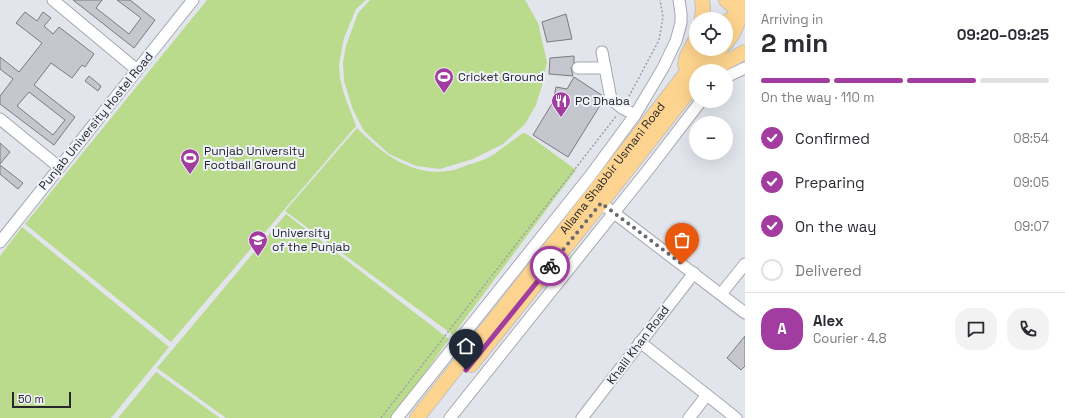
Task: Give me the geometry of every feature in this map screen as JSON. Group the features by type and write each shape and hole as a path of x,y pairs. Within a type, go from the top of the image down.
{"main road":[{"path":"702,0 703,12"},
{"path":"726,0 743,10"},
{"path":"733,17 743,10"},
{"path":"733,33 743,10"},
{"path":"689,52 687,56 689,71"},
{"path":"723,64 745,52"},
{"path":"709,64 716,56"},
{"name":"Allama Shabbir Usmani Road","path":"428,418 601,203 689,80"},
{"name":"Allama Shabbir Usmani Road","path":"417,418 587,202 689,80"}],"street":[{"path":"53,0 137,70"},
{"name":"Punjab University Hostel Road","path":"0,242 193,0"},
{"path":"397,418 590,176 635,115 663,68 676,41 682,13 679,0"},
{"path":"602,52 611,99 622,108 635,115"},
{"path":"578,68 605,68"},
{"path":"733,74 745,68"},
{"path":"450,418 695,108"},
{"path":"0,119 59,167"},
{"path":"601,203 694,272 745,313"},
{"path":"721,294 745,264"},
{"name":"Khalil Khan Road","path":"582,418 694,272"},
{"path":"640,342 736,418"},
{"path":"689,418 707,395"}],"path":[{"path":"381,418 622,108 659,40 663,17 663,8 660,0"}],"green space":[{"name":"Punjab University Football Ground","path":"207,0 366,0 356,9 344,38 339,64 340,78 344,94 356,126 171,342 25,224"},
{"name":"Cricket Ground","path":"370,0 525,0 538,23 547,62 536,105 525,124 503,144 473,159 440,169 416,166 389,154 364,131 353,110 344,81 343,62 346,46 358,13"},
{"path":"357,128 387,154 398,161 421,170 434,172 449,171 479,161 493,155 523,133 527,134 576,170 453,335 285,211"},
{"path":"286,214 449,339 393,418 226,418 157,368"},
{"path":"22,227 169,347 111,418 0,418 0,256"},
{"path":"156,372 220,418 118,418"}],"building":[{"path":"73,0 102,0 96,8 129,34 141,18 117,0 130,0 155,20 134,48"},
{"path":"25,12 37,21 43,12 51,18 44,26 53,34 59,27 94,54 85,67 82,65 72,78 51,63 34,85 75,117 54,145 0,104 0,96 13,79 0,69 0,57 19,72 42,43 16,23","holes":["29,92 65,120 53,135 17,106"]},
{"path":"566,14 572,39 547,42 542,22"},
{"path":"574,56 574,63 571,68 573,76 549,74 550,58"},
{"path":"89,76 101,86 98,91 85,81"},
{"path":"574,77 603,96 604,99 568,157 533,135 553,102 556,87 567,89"},
{"path":"0,143 10,152 0,164"},
{"path":"0,165 23,183 18,189 0,174"},
{"path":"745,336 745,366 741,370 727,358"}],"way so far":[{"path":"550,266 601,203 682,264"}],"place":[{"name":"Cricket Ground","path":"444,94"},
{"name":"PC Dhaba","path":"561,118"},
{"name":"Punjab University Football Ground","path":"190,175"},
{"name":"University of the Punjab","path":"258,257"}],"route":[{"path":"466,370 550,266"}]}
